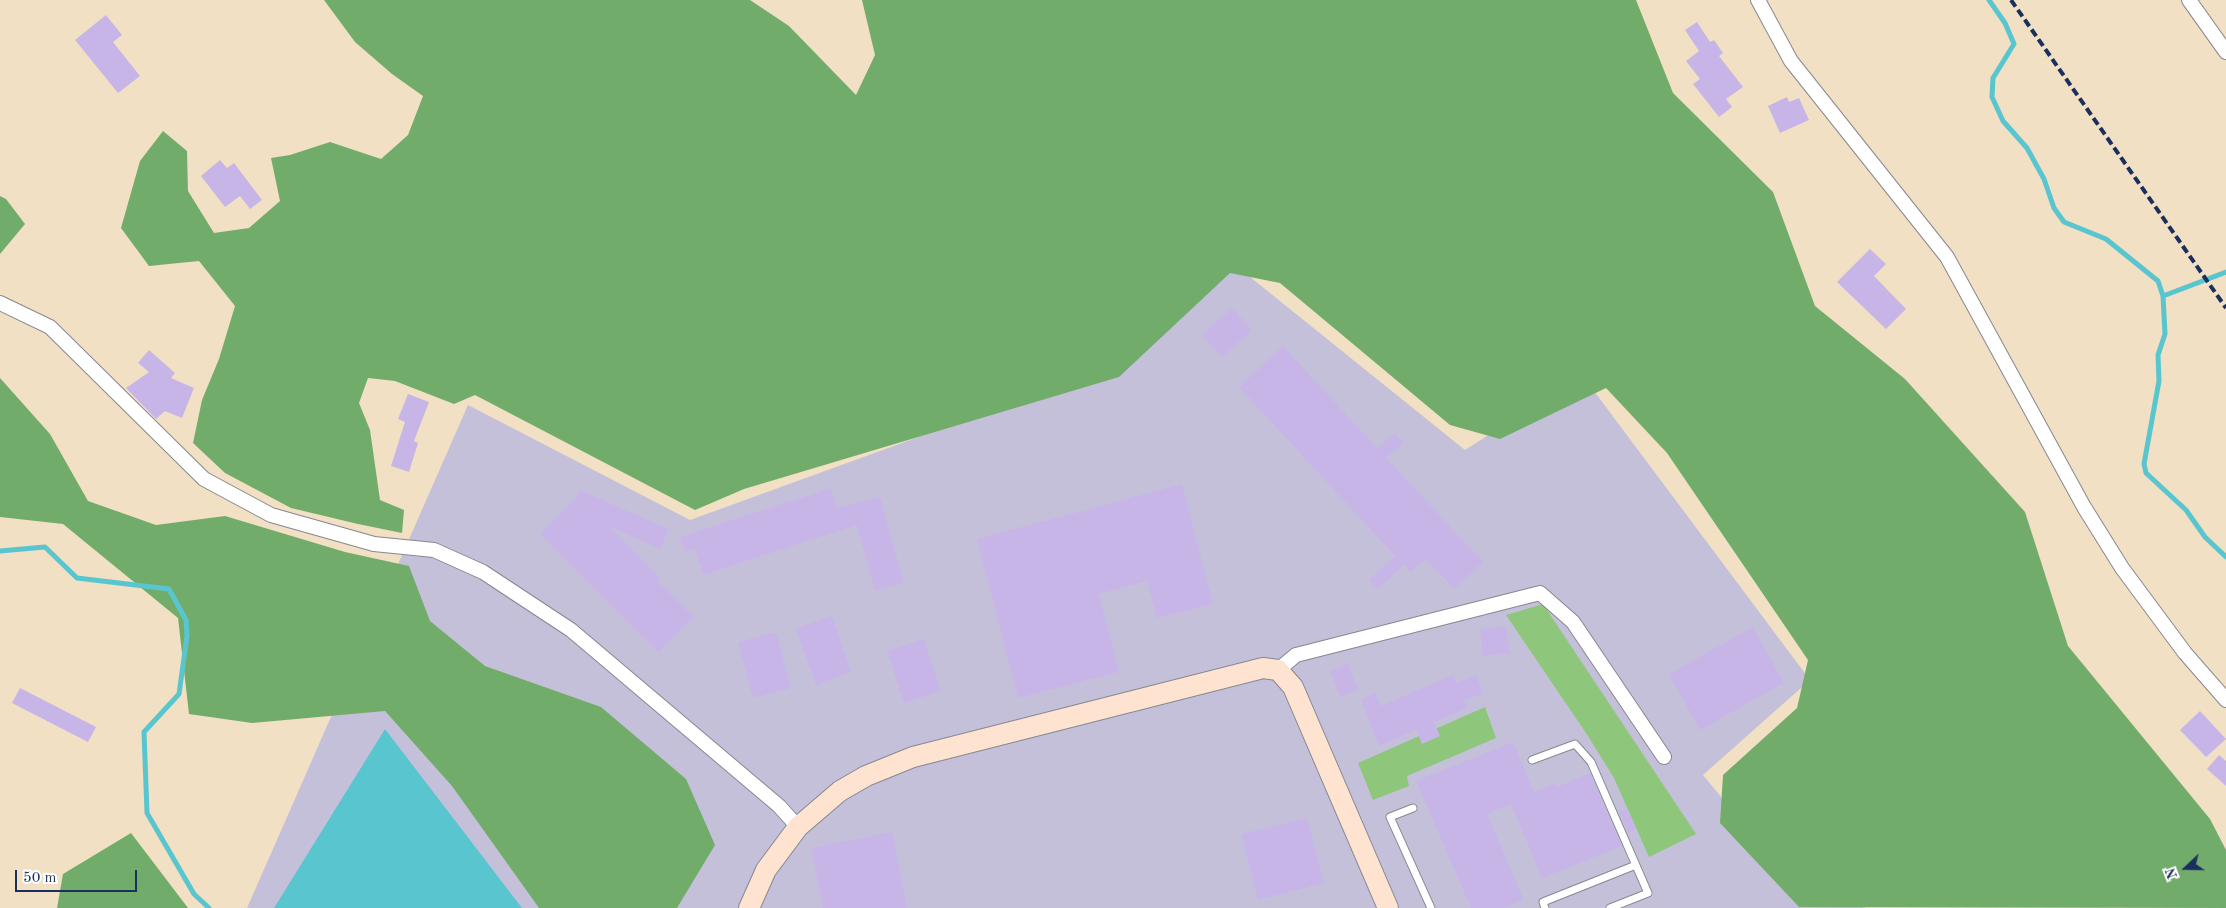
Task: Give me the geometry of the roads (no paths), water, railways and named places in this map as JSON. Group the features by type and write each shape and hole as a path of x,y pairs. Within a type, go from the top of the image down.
{"street":[{"path":"1758,0 1791,62 1947,257 2084,507 2122,568 2185,653 2226,700"},
{"path":"2189,0 2226,52"},
{"path":"0,303 50,327 204,479 271,516 374,544 434,550 483,572 563,624 779,806 798,827"},
{"path":"1278,670 1296,655 1540,593 1572,622 1664,757"},
{"path":"749,908 766,870 798,827 840,791 866,776 913,757 1263,668 1278,670 1293,687 1388,908"}],"lane":[{"path":"1532,760 1575,744 1591,762 1648,893 1610,908"},
{"path":"1413,808 1390,817 1431,908"},
{"path":"1545,908 1543,902 1636,865"}],"water":[{"path":"385,729 522,908 274,908"}],"waterway":[{"path":"1989,0 2005,23 2014,44 1993,78 1992,97 2003,121 2027,148 2044,179 2054,208 2064,222 2106,239 2158,281 2163,296 2165,334 2158,355 2159,381 2144,464 2146,473 2186,510 2205,537 2226,557"},
{"path":"2163,296 2226,272"},
{"path":"0,551 45,547 77,578 169,589 186,620 187,636 179,694 144,732 147,813 194,894 209,908"}],"railway":[{"path":"2011,0 2226,308"}]}
